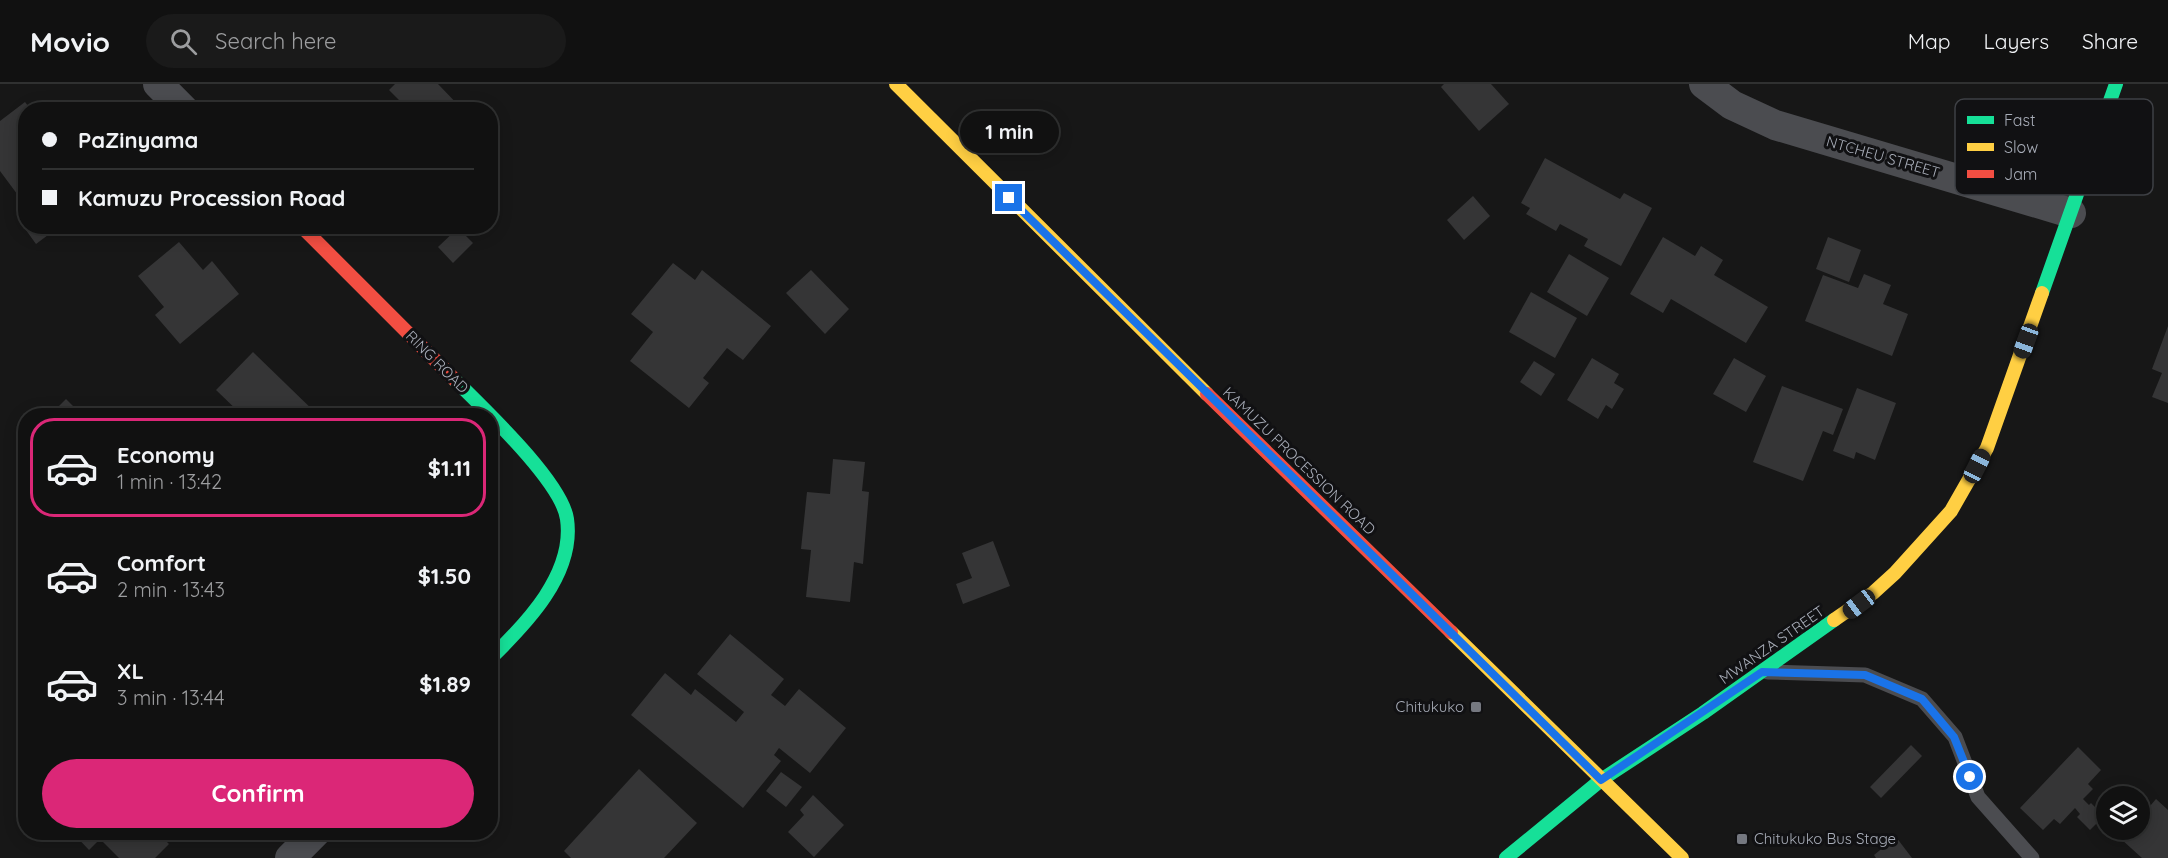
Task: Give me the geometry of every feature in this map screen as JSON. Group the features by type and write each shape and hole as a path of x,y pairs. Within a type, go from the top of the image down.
{"main road":[{"name":"KAMUZU PROCESSION ROAD","path":"896,84 1089,279 1682,858"},
{"name":"MWANZA STREET","path":"2111,99 2116,84"},
{"name":"MWANZA STREET","path":"1506,858 1601,780 1762,672 1873,593 1895,573 1951,511 1987,448 2078,195"},
{"name":"RING ROAD","path":"309,234 483,408"},
{"name":"RING ROAD","path":"498,424 553,486 567,518 565,552 550,591 523,627 498,651"}],"street":[{"path":"158,84 176,102"},
{"name":"NTCHEU STREET","path":"1704,84 1732,105 1775,125 1955,178"},
{"name":"NTCHEU STREET","path":"2011,195 2072,213"},
{"path":"290,858 308,840"}],"lane":[{"path":"1762,672 1865,675 1922,699 1954,737 1978,797 2032,858"}],"building":[{"path":"395,84 438,84 455,102 401,102 389,90"},
{"path":"1444,84 1491,84 1509,104 1479,131 1441,87"},
{"path":"18,107 18,195 0,171 0,121"},
{"path":"1545,158 1620,199 1624,193 1652,208 1621,266 1584,246 1588,239 1560,224 1556,231 1526,214 1530,208 1521,203"},
{"path":"1473,196 1490,216 1464,240 1447,220"},
{"path":"29,234 49,234 36,244"},
{"path":"452,234 464,234 473,243 453,263 438,247"},
{"path":"1663,237 1695,256 1701,246 1723,260 1714,275 1768,307 1746,343 1671,299 1663,313 1630,294"},
{"path":"1828,237 1861,250 1849,282 1816,269"},
{"path":"179,242 203,270 212,261 239,294 180,344 155,315 164,307 138,276"},
{"path":"1569,254 1609,278 1587,316 1547,292"},
{"path":"673,263 695,280 702,270 771,326 743,360 727,348 703,378 709,383 689,408 630,361 653,332 631,314"},
{"path":"811,270 849,309 825,334 786,293"},
{"path":"1864,274 1891,285 1883,304 1908,314 1892,356 1805,321 1823,275 1858,288"},
{"path":"1531,292 1577,318 1555,358 1509,332"},
{"path":"2168,326 2168,403 2152,397 2162,373 2152,369"},
{"path":"253,352 311,408 235,408 216,390"},
{"path":"1592,358 1619,374 1614,383 1624,389 1612,409 1606,405 1598,419 1567,400"},
{"path":"1734,358 1766,376 1746,412 1713,394"},
{"path":"1534,361 1555,374 1541,396 1520,382"},
{"path":"1782,386 1843,409 1833,435 1823,431 1803,481 1753,462"},
{"path":"1857,388 1896,403 1875,460 1856,452 1854,459 1833,451"},
{"path":"66,399 75,408 57,408"},
{"path":"833,459 865,462 862,491 869,492 863,564 854,562 850,602 806,597 811,550 801,549 807,492 830,494"},
{"path":"993,541 1010,586 963,604 956,584 972,578 962,553"},
{"path":"730,634 784,679 771,695 785,706 799,689 846,728 810,773 779,748 774,755 781,761 743,808 631,715 665,673 691,695 695,689 736,722 744,712 697,674"},
{"path":"1911,745 1922,756 1881,798 1870,787"},
{"path":"2078,747 2101,770 2088,784 2093,789 2083,799 2096,808 2096,824 2090,830 2077,817 2080,814 2075,808 2060,824 2054,819 2043,830 2020,808"},
{"path":"639,769 697,823 664,858 571,858 564,851"},
{"path":"781,772 802,787 786,807 766,791"},
{"path":"813,795 844,825 814,857 788,832 804,815 800,810"},
{"path":"2156,799 2168,810 2168,858 2142,858 2122,840 2150,840 2150,806"},
{"path":"1896,837 1912,858 1876,858 1874,855"},
{"path":"80,840 99,840 89,850"},
{"path":"101,840 165,840 169,844 155,858 119,858"}],"traffic: fast":[{"path":"2111,99 2116,84"},
{"path":"2042,293 2077,195"},
{"path":"455,380 482,408"},
{"path":"498,424 537,466 562,504 567,519 567,539 556,578 532,614 498,651"},
{"path":"1506,858 1601,780 1703,713 1834,620"}],"traffic: slow":[{"path":"896,84 1207,394"},
{"path":"1834,620 1873,593 1895,573 1951,511 1987,448 2042,293"},
{"path":"1451,632 1682,858"}],"traffic: jam":[{"path":"309,234 455,380"},
{"path":"1207,394 1451,632"}],"place":[{"name":"Chitukuko","path":"1476,707"},
{"name":"Chitukuko Bus Stage","path":"1742,839"}],"route":[{"path":"1009,198 1601,780 1762,672 1865,675 1922,699 1954,737 1970,777"}]}
